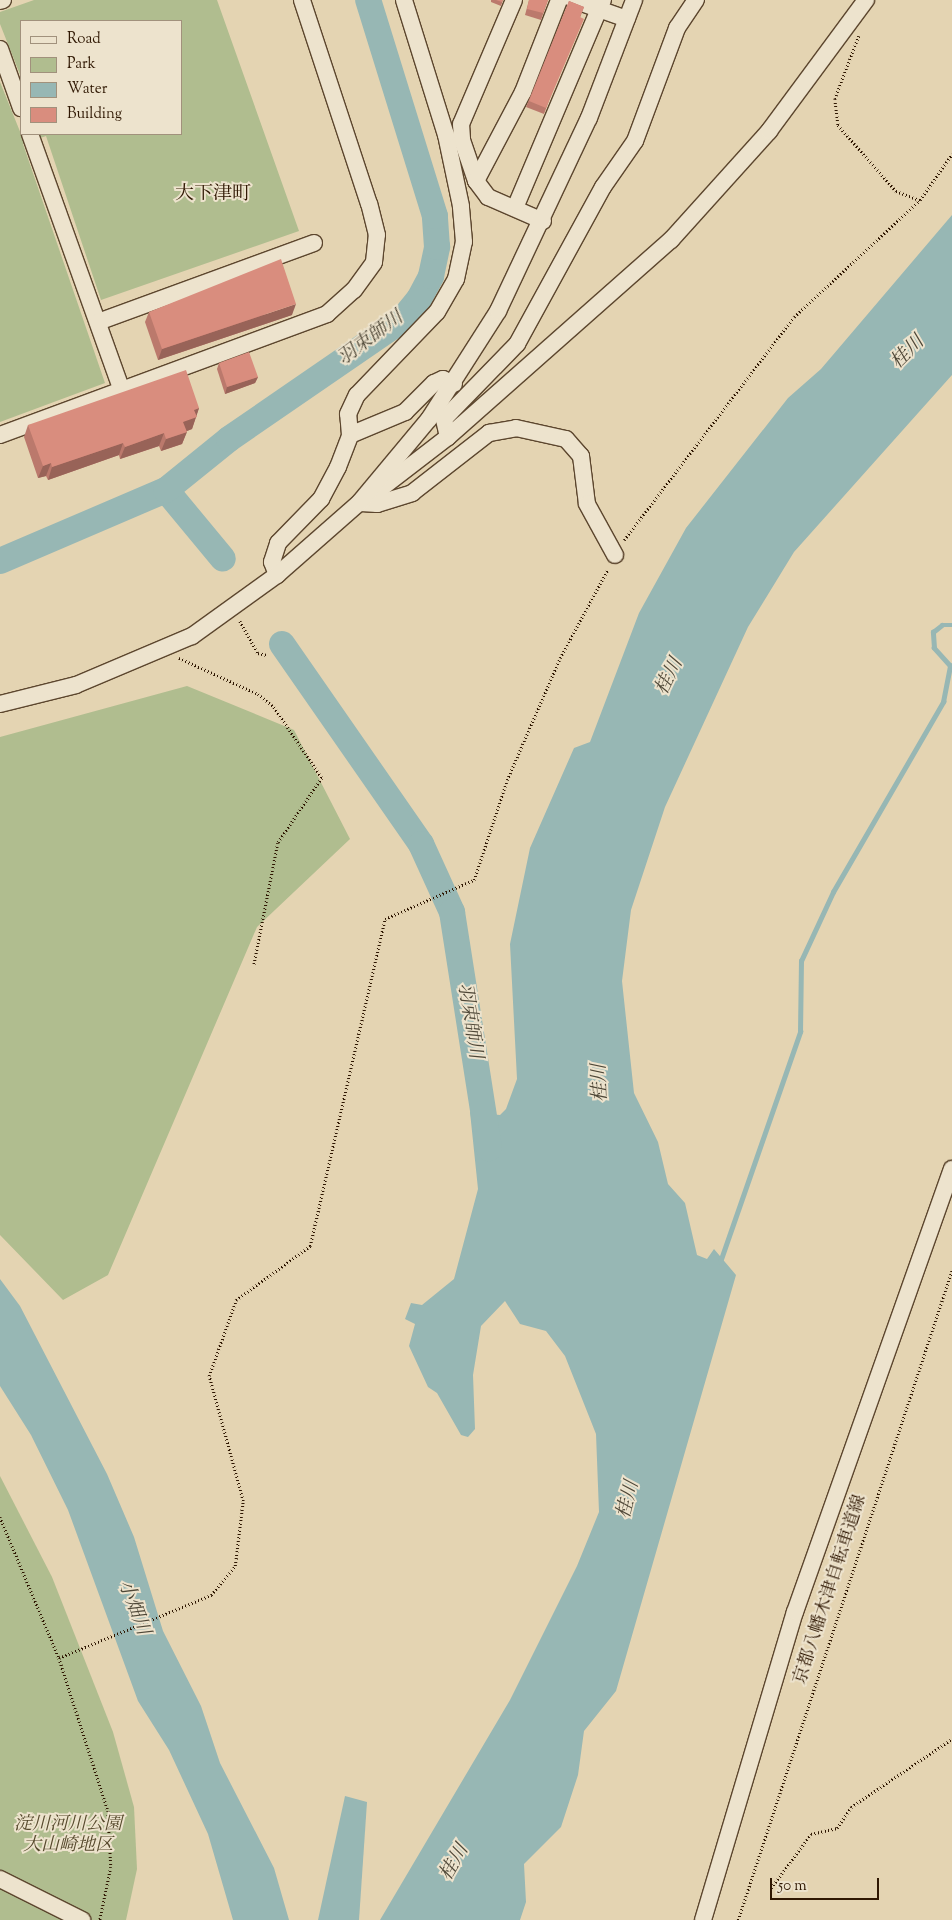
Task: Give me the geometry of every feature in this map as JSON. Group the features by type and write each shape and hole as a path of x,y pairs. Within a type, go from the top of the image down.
{"street":[{"path":"0,435 327,314 354,290 374,262 375,227 302,0"},
{"path":"277,576 274,551 322,499 350,435 348,414 357,395 437,312 456,279 464,242 446,135 404,0"},
{"path":"514,0 461,124 476,181 488,197 543,221"},
{"path":"476,181 523,92 559,0"},
{"path":"573,0 601,5 627,19"},
{"path":"0,704 76,685 192,636 277,576 359,503 454,384 498,311 543,221 634,0"},
{"path":"448,438 444,419 517,344 603,187 635,141 677,28 696,0"},
{"path":"359,503 388,487 448,438 671,240 769,131 866,0"},
{"path":"515,208 601,5"},
{"path":"0,49 20,105"},
{"path":"30,135 122,391"},
{"path":"98,322 314,243"},
{"path":"350,435 405,412 434,383 443,379 454,384"},
{"path":"359,503 377,504 412,494 489,433 516,428 566,439 581,456 587,504 616,555"},
{"path":"703,1920 795,1612 952,1169"},
{"path":"0,1879 82,1920"}],"path":[{"path":"862,30 835,99 838,125 896,191 920,200"},
{"path":"59,1658 187,1607 212,1595 236,1566 244,1501 209,1376 236,1300 310,1246 385,919 474,880 507,780 560,658 634,521 794,318 920,200 952,154"},
{"path":"244,628 258,653 267,654"},
{"path":"161,650 258,694 274,707 322,778 278,843 268,880 266,921 254,965"},
{"name":"京都八幡木津自転車道線","path":"738,1920 952,1270"},
{"path":"0,1517 59,1658 108,1811 111,1867 100,1920"},
{"path":"771,1888 811,1834 837,1828 851,1807 952,1739"}],"green space":[{"path":"34,0 217,0 299,231 101,300 46,136 23,144 105,383 0,422 0,82 20,135 182,135 182,20 20,20 20,74 0,24 0,12"},
{"path":"187,686 294,730 350,839 257,927 108,1275 63,1300 0,1235 0,737"},
{"name":"淀川河川公園 大山崎地区","path":"0,1476 52,1577 113,1732 134,1807 137,1869 126,1920 0,1920"}],"water":[{"name":"桂川","path":"952,215 952,375 794,552 748,627 665,807 631,910 622,981 634,1093 658,1142 668,1184 685,1203 697,1255 707,1259 714,1249 736,1275 616,1691 584,1731 578,1775 561,1827 524,1864 526,1902 520,1920 380,1920 510,1700 577,1566 599,1512 596,1434 565,1356 546,1331 520,1324 505,1301 481,1326 473,1375 475,1429 468,1437 461,1435 437,1393 428,1387 409,1346 415,1324 405,1319 411,1303 422,1305 454,1279 478,1189 470,1112 500,1115 506,1109 517,1079 510,944 530,848 574,748 590,742 639,613 686,528 788,398 821,369"},
{"name":"小畑川","path":"0,1279 20,1306 107,1474 134,1537 163,1631 201,1706 220,1763 274,1868 289,1920 233,1920 208,1834 169,1750 138,1701 68,1510 31,1435 0,1386"},
{"path":"345,1796 367,1802 359,1920 318,1920"}],"building":[{"path":"529,0 548,0 543,13 527,9"},
{"path":"569,1 584,7 580,17 584,19 546,108 529,101"},
{"path":"281,259 296,304 162,349 149,312"},
{"path":"249,352 258,377 227,387 219,363"},
{"path":"186,370 199,408 194,410 197,417 183,422 187,432 166,439 164,433 125,447 123,443 52,467 51,463 43,466 28,425"}],"waterway":[{"name":"羽束師川","path":"0,561 166,490 229,439 402,320 419,299 431,276 437,247 435,216 368,0"},
{"path":"166,490 223,559"},
{"path":"720,1262 800,1032 801,961 833,892 943,702 950,666 934,648 933,632 942,625 952,625"},
{"name":"羽束師川","path":"282,644 421,844 452,912 489,1148"}],"district":[{"name":"大下津町","path":"213,195"}]}
